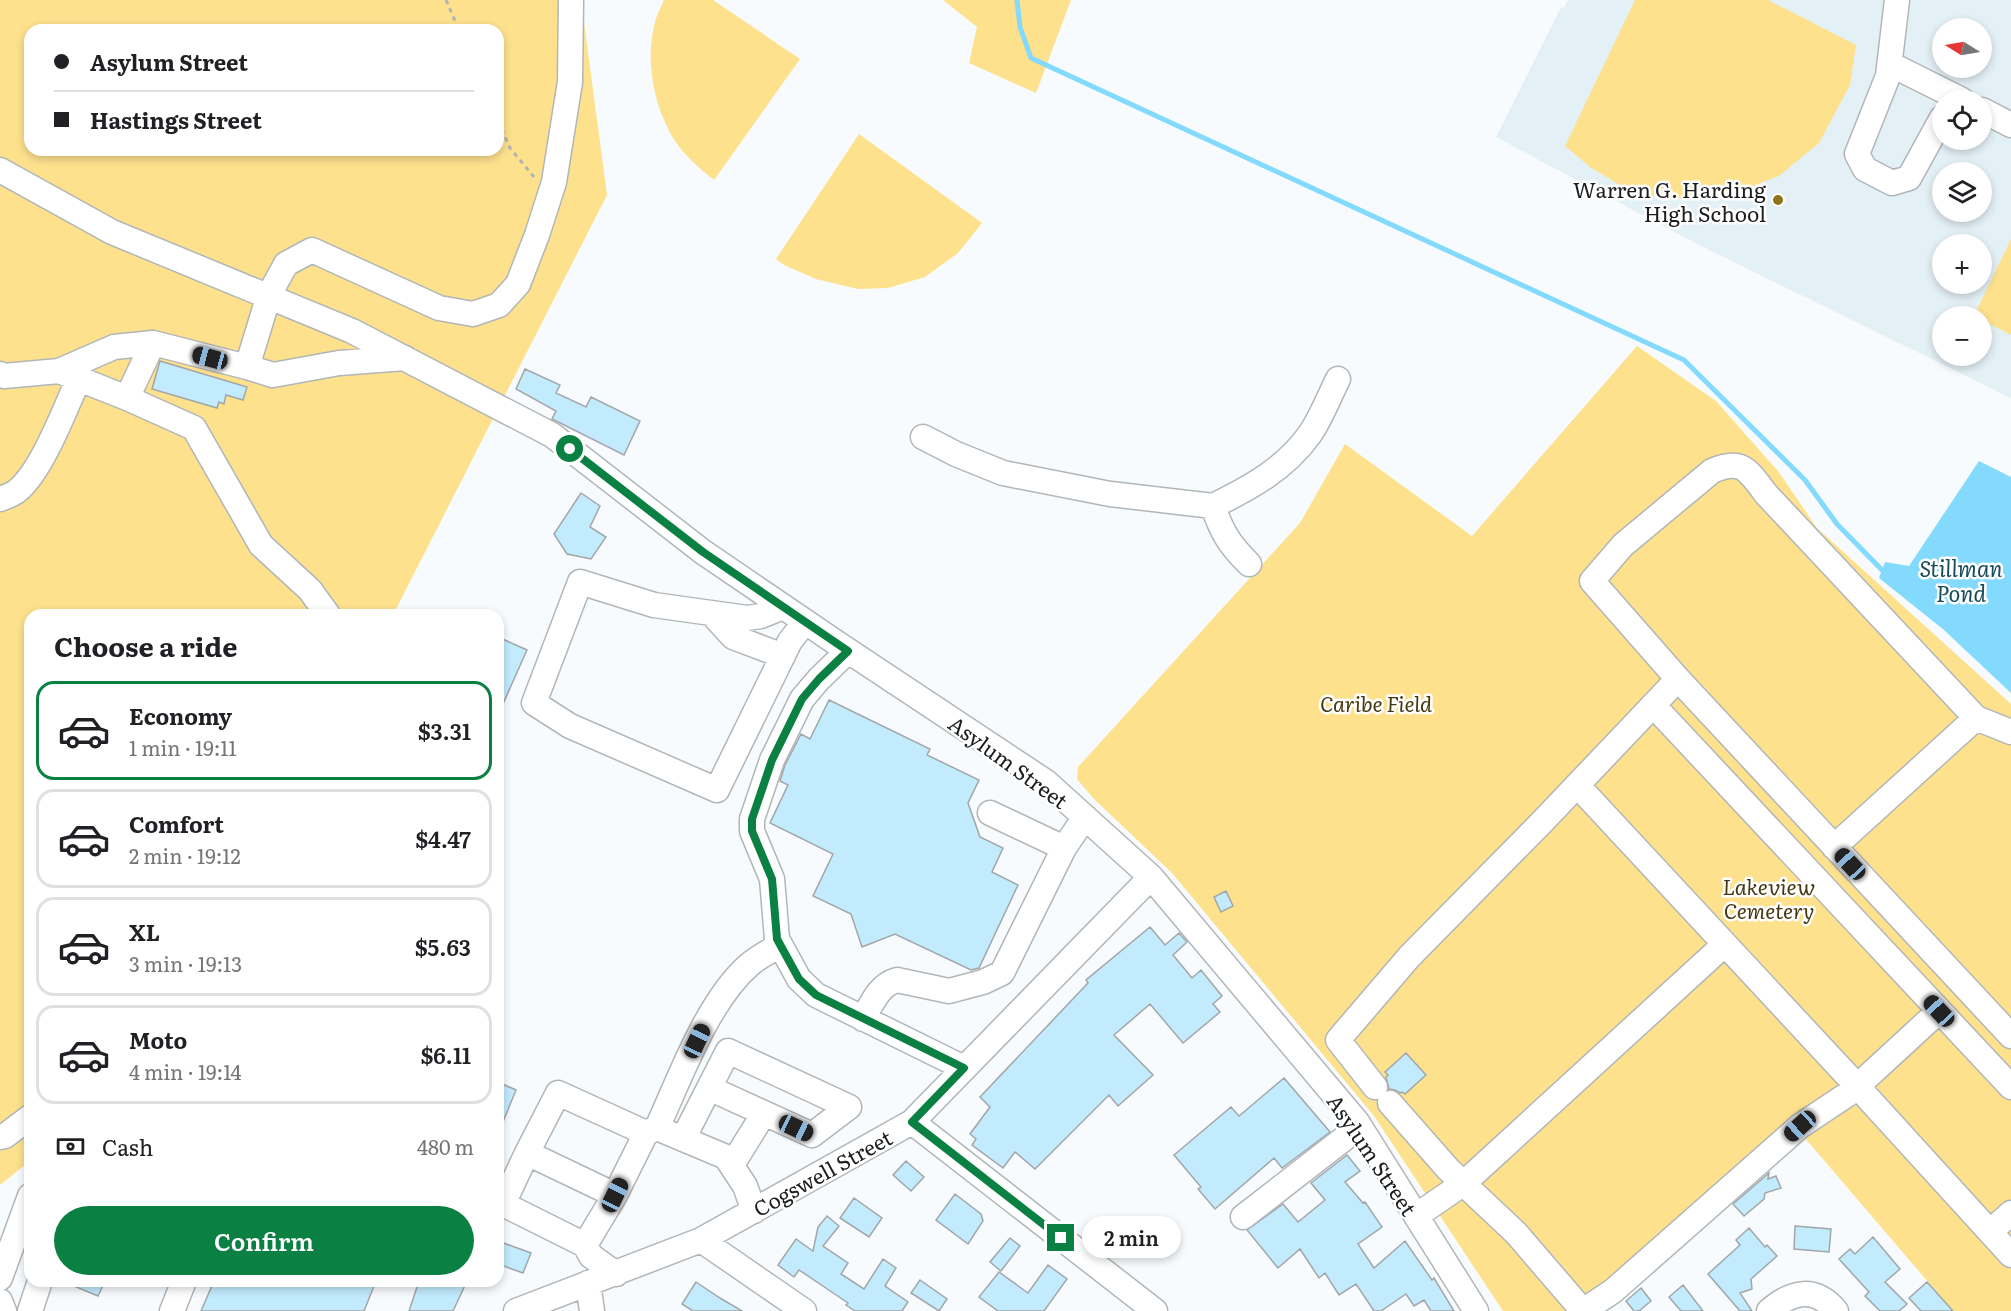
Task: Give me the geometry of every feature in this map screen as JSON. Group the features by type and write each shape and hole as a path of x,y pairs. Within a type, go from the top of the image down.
{"street":[{"path":"247,367 269,295 286,264 312,250 439,308 473,315 499,305 518,284 554,182 570,82 571,0"},
{"path":"1897,0 1888,76 1857,154 1865,169 1892,183 1909,178 1932,136"},
{"path":"1890,64 1939,90"},
{"path":"1992,115 2011,125"},
{"name":"Asylum Street","path":"0,170 112,232 352,331 552,435 703,552 1046,782 1151,877 1359,1127 1476,1311"},
{"path":"0,499 16,492 31,476 50,443 69,374 114,347 153,343 273,375 339,363 405,358"},
{"path":"127,398 153,343"},
{"path":"0,374 4,376 69,374 194,428 261,545 310,590 324,609"},
{"path":"923,437 956,454 1003,472 1110,494 1213,506 1252,487 1288,461 1311,433 1338,379"},
{"path":"2011,732 1976,718 1766,494 1750,473 1735,464 1712,471 1623,545 1592,582 1678,679 2011,1036"},
{"path":"1213,506 1220,529 1235,550 1249,564"},
{"path":"783,607 761,616 747,618 654,605 580,582 534,703 570,726 717,790 790,641 805,622"},
{"path":"711,613 733,637 783,656"},
{"path":"848,651 802,699 772,760 752,819 752,831 772,879 777,939 799,979 816,995 964,1068"},
{"path":"1678,679 1409,957 1338,1040 1448,1169 1516,1233 1583,1311 1613,1291 1800,1126 1857,1086 1939,1011"},
{"path":"1653,705 2011,1087"},
{"path":"1834,847 1976,718"},
{"path":"1577,785 2011,1255"},
{"path":"990,813 1064,848"},
{"path":"863,1019 880,990 889,982 897,980 949,991 982,982 1002,973 1064,848 1085,817"},
{"name":"Cogswell Street","path":"516,1311 701,1240 912,1122 1151,877"},
{"path":"1416,1216 1464,1183 1725,944"},
{"path":"585,1245 651,1130 706,1021 725,993 749,965 780,945"},
{"path":"683,1139 728,1051 849,1107 812,1135 710,1088"},
{"path":"504,1202 558,1093 726,1157 745,1186 754,1210"},
{"path":"732,1166 764,1113"},
{"path":"0,1137 5,1136 24,1122"},
{"path":"912,1122 1155,1311"},
{"path":"1243,1217 1359,1127"},
{"path":"527,1153 615,1195"},
{"path":"504,1204 585,1245 591,1256 616,1274"},
{"path":"0,1278 24,1212"},
{"path":"1990,1232 2011,1213"},
{"path":"701,1240 804,1311"},
{"path":"588,1283 592,1311"},
{"path":"30,1311 38,1287"},
{"path":"172,1311 182,1287"},
{"path":"1769,1311 1784,1299 1806,1294 1821,1298 1836,1311"},
{"path":"0,1301 4,1311"}],"path":[{"path":"446,0 456,24"},
{"path":"504,134 510,148 550,195"}],"shaded area":[{"name":"Warren G. Harding High School","path":"1568,0 2011,0 2011,398 1946,366 1992,366 1992,306 1932,306 1932,359 1697,244 1496,137 1561,7 1564,8"}],"green space":[{"path":"0,0 581,0 607,195 396,609 24,609 24,1166 0,1185"},
{"path":"664,0 713,0 800,59 714,180 683,152 675,141 657,101 651,71 651,41 656,19"},
{"path":"943,0 1071,0 1036,93 969,63 977,27"},
{"path":"1635,0 1768,0 1856,45 1850,85 1819,143 1779,176 1742,190 1696,198 1660,198 1618,184 1590,167 1565,146"},
{"path":"859,134 982,223 958,253 925,277 888,288 858,289 816,279 776,259"},
{"path":"2011,239 2011,335 1992,325 1992,306 1979,306 1985,294 1992,294 1992,279"},
{"name":"Lakeview Cemetery","path":"1637,346 1716,401 1778,471 1817,528 2011,704 2011,1311 1953,1311 1804,1137 1604,1311 1503,1311 1374,1116 1172,873 1093,798 1077,779 1078,767 1300,523 1345,444 1472,536"}],"water":[{"name":"Stillman Pond","path":"1979,461 2011,477 2011,693 1944,630 1879,578 1885,562 1909,566"}],"building":[{"path":"160,361 247,387 243,400 226,395 224,404 219,402 217,408 152,389"},
{"path":"525,369 560,385 556,393 586,407 591,397 640,421 624,455 552,419 556,411 516,389"},
{"path":"581,493 600,506 590,527 606,537 591,559 567,554 554,534"},
{"path":"504,640 527,650 504,702"},
{"path":"829,700 930,749 927,755 979,780 968,803 980,837 1003,848 992,872 1018,885 979,968 971,970 895,934 862,947 851,914 813,896 833,854 770,823 788,785 780,781 785,765 801,734 810,739"},
{"path":"1226,891 1233,906 1221,912 1214,897"},
{"path":"1150,927 1165,945 1179,933 1187,942 1173,955 1192,978 1201,970 1222,996 1213,1004 1220,1012 1183,1043 1150,1004 1114,1035 1153,1075 1118,1106 1109,1095 1035,1169 1015,1152 1003,1168 972,1145 976,1139 970,1134 990,1107 980,1097 1088,983 1086,980"},
{"path":"1406,1053 1426,1075 1405,1094 1389,1089 1386,1077 1388,1075 1385,1072"},
{"path":"1284,1078 1330,1132 1282,1168 1274,1158 1215,1209 1198,1189 1201,1187 1174,1155 1231,1107 1239,1116"},
{"path":"504,1085 516,1090 504,1119"},
{"path":"1347,1155 1360,1171 1345,1182 1363,1203 1365,1202 1382,1227 1358,1244 1374,1268 1405,1241 1432,1280 1434,1278 1454,1311 1431,1311 1424,1300 1414,1306 1406,1294 1381,1311 1374,1311 1356,1284 1339,1295 1325,1273 1319,1278 1300,1249 1278,1268 1247,1230 1283,1204 1298,1222 1325,1200 1311,1183"},
{"path":"906,1161 924,1177 911,1191 893,1175"},
{"path":"1769,1173 1768,1179 1776,1176 1781,1188 1765,1193 1764,1199 1744,1216 1733,1204"},
{"path":"955,1194 981,1214 983,1221 968,1244 936,1220"},
{"path":"854,1198 882,1218 869,1237 840,1218"},
{"path":"827,1216 839,1226 823,1246 848,1263 841,1274 864,1289 883,1259 896,1268 885,1286 908,1302 902,1311 855,1311 846,1305 848,1303 799,1270 794,1277 778,1265 796,1239 813,1251 818,1227"},
{"path":"1795,1226 1831,1229 1829,1252 1794,1249"},
{"path":"1749,1228 1765,1247 1767,1245 1777,1256 1751,1279 1752,1289 1740,1293 1752,1311 1740,1311 1708,1274 1740,1245 1736,1240"},
{"path":"1873,1237 1900,1269 1885,1282 1907,1304 1899,1311 1880,1311 1865,1296 1869,1292 1839,1259 1850,1249 1855,1254"},
{"path":"1010,1238 1020,1246 1001,1271 990,1262"},
{"path":"504,1243 531,1253 523,1273 504,1266"},
{"path":"1048,1265 1067,1279 1044,1311 998,1311 979,1297 999,1272 1028,1293"},
{"path":"920,1280 947,1299 939,1311 911,1293"},
{"path":"696,1282 742,1311 693,1311 682,1304"},
{"path":"1927,1282 1953,1311 1921,1311 1909,1298"},
{"path":"1683,1285 1703,1311 1681,1311 1669,1297"},
{"path":"76,1287 102,1287 98,1296"},
{"path":"211,1287 374,1287 364,1311 201,1311"},
{"path":"417,1287 464,1287 453,1311 409,1311"},
{"path":"1641,1288 1651,1301 1639,1311 1634,1311 1626,1301"}],"waterway":[{"path":"1017,0 1020,27 1031,58 1684,360 1805,480 1837,524 1882,570 1888,571"}],"place":[{"name":"Warren G. Harding High School","path":"1778,200"}],"route":[{"path":"570,449 703,552 848,651 802,699 772,760 756,802 752,831 772,879 777,939 799,979 816,995 964,1068 912,1122 1061,1238"}],"park label":[{"name":"Caribe Field","path":"1376,702"}]}
